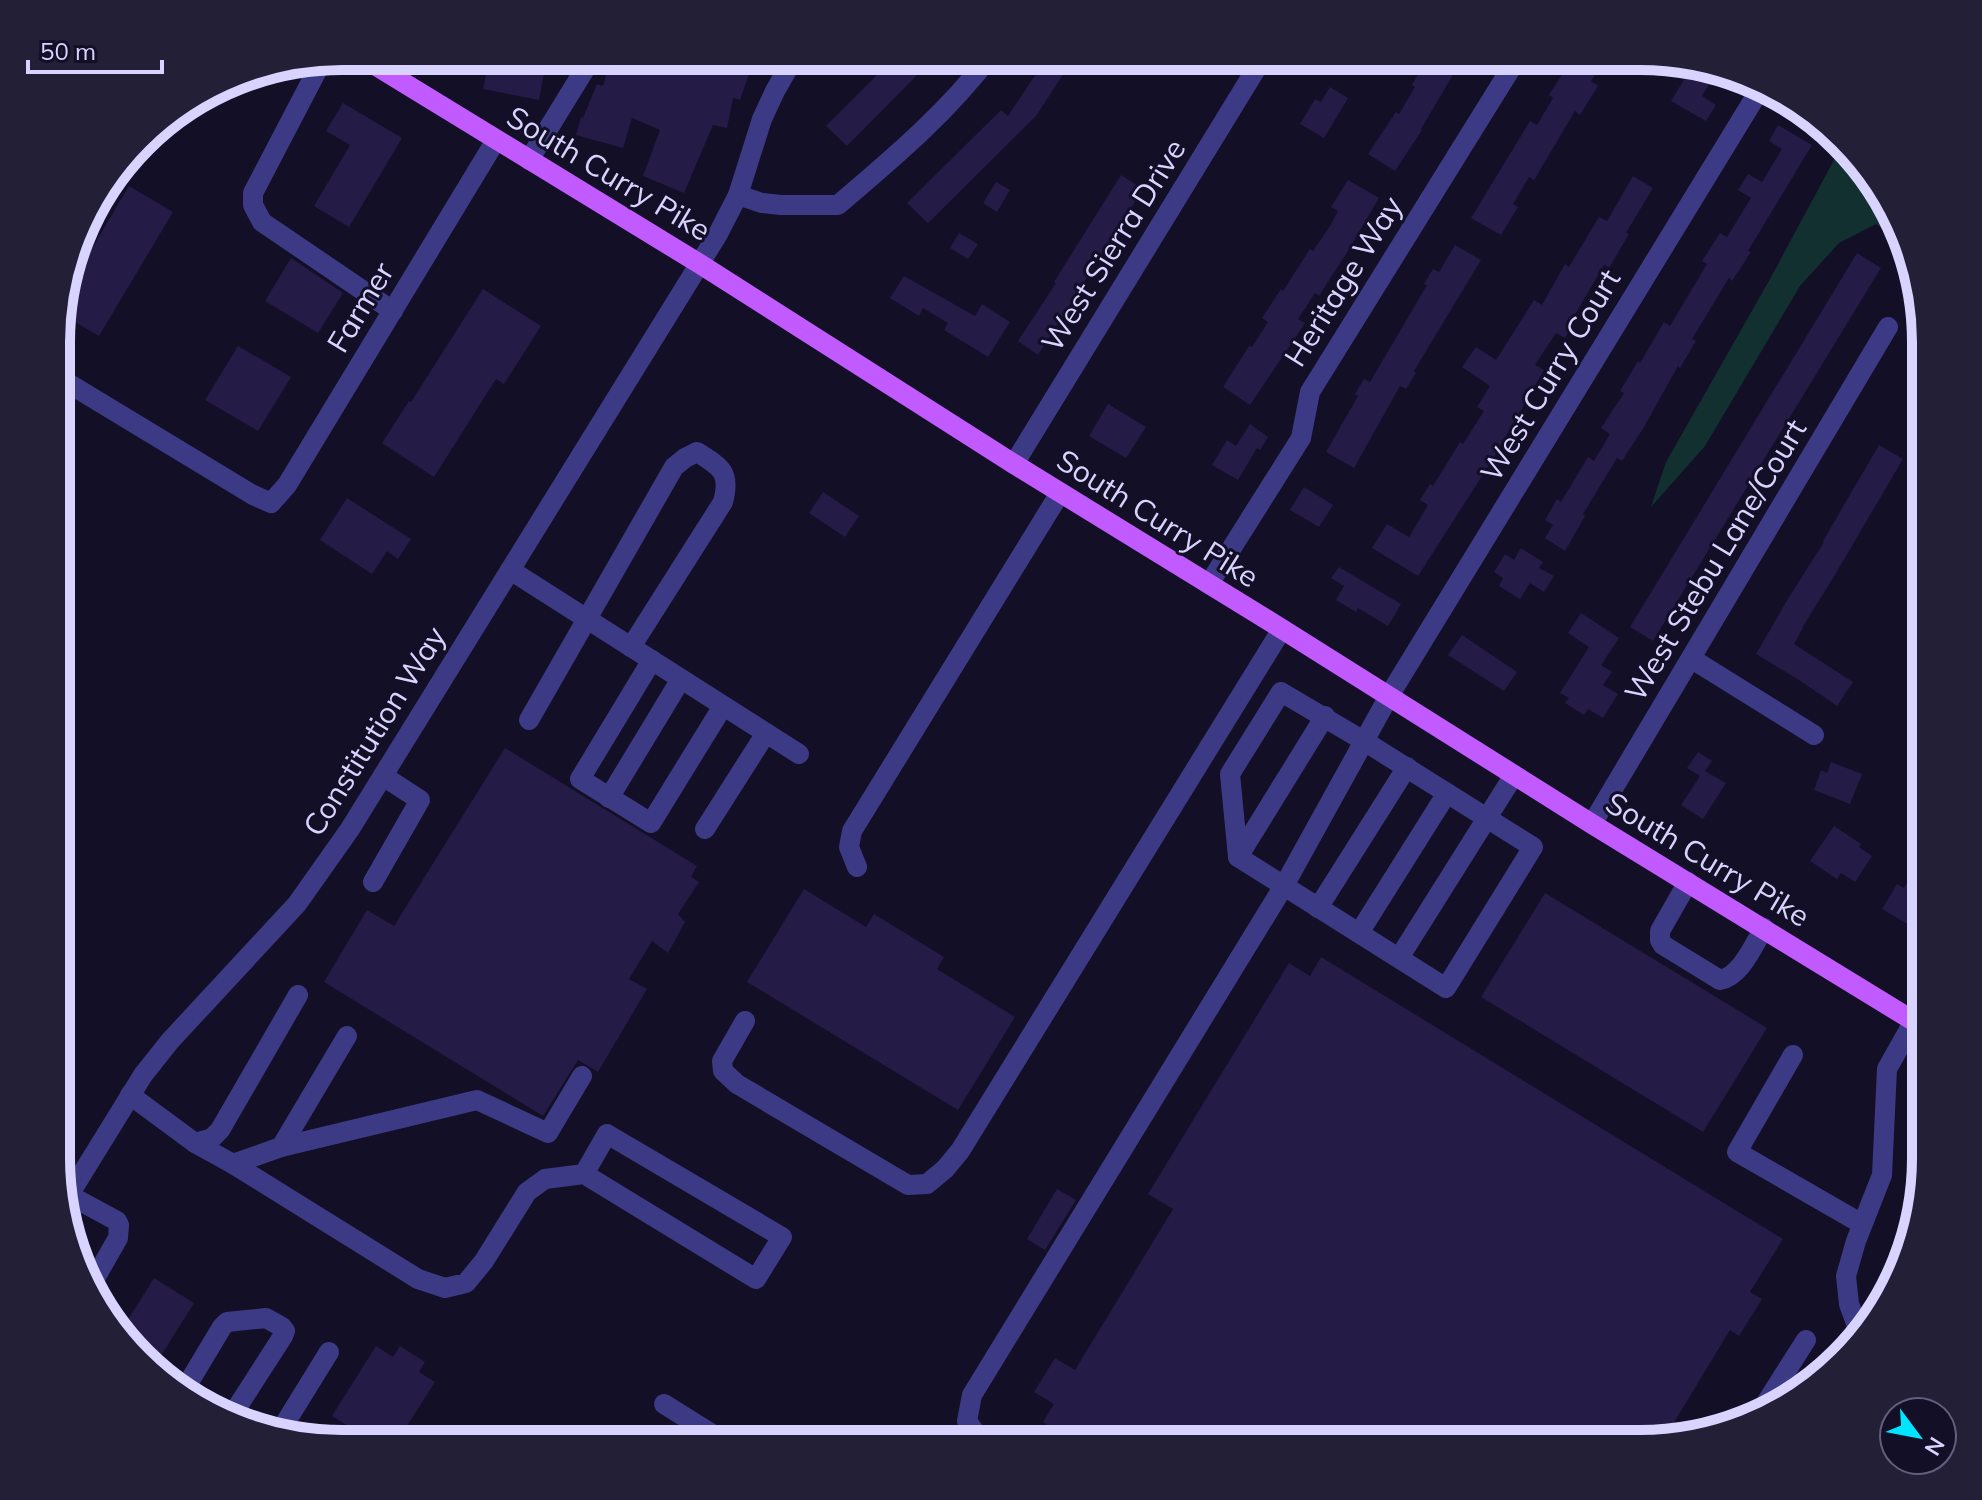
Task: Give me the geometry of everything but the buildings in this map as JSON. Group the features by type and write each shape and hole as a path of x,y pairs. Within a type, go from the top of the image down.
{"main road":[{"name":"South Curry Pike","path":"389,71 1060,493 1911,1020"}],"street":[{"path":"529,160 584,71"},
{"name":"Constitution Way","path":"72,1189 130,1095 170,1041 297,904 350,829 718,234 738,195 762,119 786,71"},
{"path":"738,195 781,205 838,205 909,144 979,71"},
{"name":"West Sierra Drive","path":"1014,464 1255,71"},
{"name":"Heritage Way","path":"1209,584 1301,438 1310,392 1509,71"},
{"path":"316,72 253,193 253,205 262,222 393,311"},
{"name":"West Curry Court","path":"973,1429 967,1421 972,1395 1283,887 1389,696 1756,96"},
{"name":"Farmer","path":"70,384 271,503 287,485 496,140"},
{"name":"West Stebu Lane/Court","path":"1592,824 1888,327"},
{"path":"529,720 674,467 697,452 721,467 727,487 723,502 631,647"},
{"path":"857,867 849,847 852,831 1060,493"},
{"path":"510,570 799,754"},
{"path":"745,1021 722,1061 723,1071 737,1084 908,1185 927,1184 960,1151 1282,629"},
{"path":"1692,659 1814,735"},
{"path":"652,660 580,779 609,798 651,823 723,706"},
{"path":"609,798 681,679"},
{"path":"1281,692 1325,716 1533,847 1446,988 1238,857 1230,774 1281,692"},
{"path":"1238,857 1325,716"},
{"path":"705,829 766,733"},
{"path":"1318,908 1407,767"},
{"path":"1399,958 1514,775"},
{"path":"373,882 420,800 383,776"},
{"path":"1359,933 1447,793"},
{"path":"1688,882 1660,931 1660,940 1663,945 1720,980 1736,972 1764,928"},
{"path":"195,1143 212,1138 220,1130 298,995"},
{"path":"281,1147 347,1036"},
{"path":"1856,1323 1849,1304 1846,1276 1882,1175 1887,1069 1911,1037"},
{"path":"1793,1055 1737,1152 1862,1224"},
{"path":"233,1164 281,1147 477,1100 548,1133 582,1076"},
{"path":"130,1095 195,1143 418,1279 445,1288 466,1283 484,1261 527,1192 545,1179 584,1174 756,1279 782,1237 607,1134 584,1174"},
{"path":"74,1202 117,1221 119,1225 118,1238 97,1275"},
{"path":"189,1382 227,1322 266,1318 274,1321 285,1331 283,1336 236,1408"},
{"path":"1770,1397 1806,1340"},
{"path":"285,1424 329,1352"},
{"path":"664,1404 704,1429"}],"green space":[{"path":"1837,155 1856,176 1876,206 1889,234 1876,224 1839,243 1800,286 1705,446 1651,507 1666,462"},
{"path":"1907,288 1912,342 1912,400"}]}
